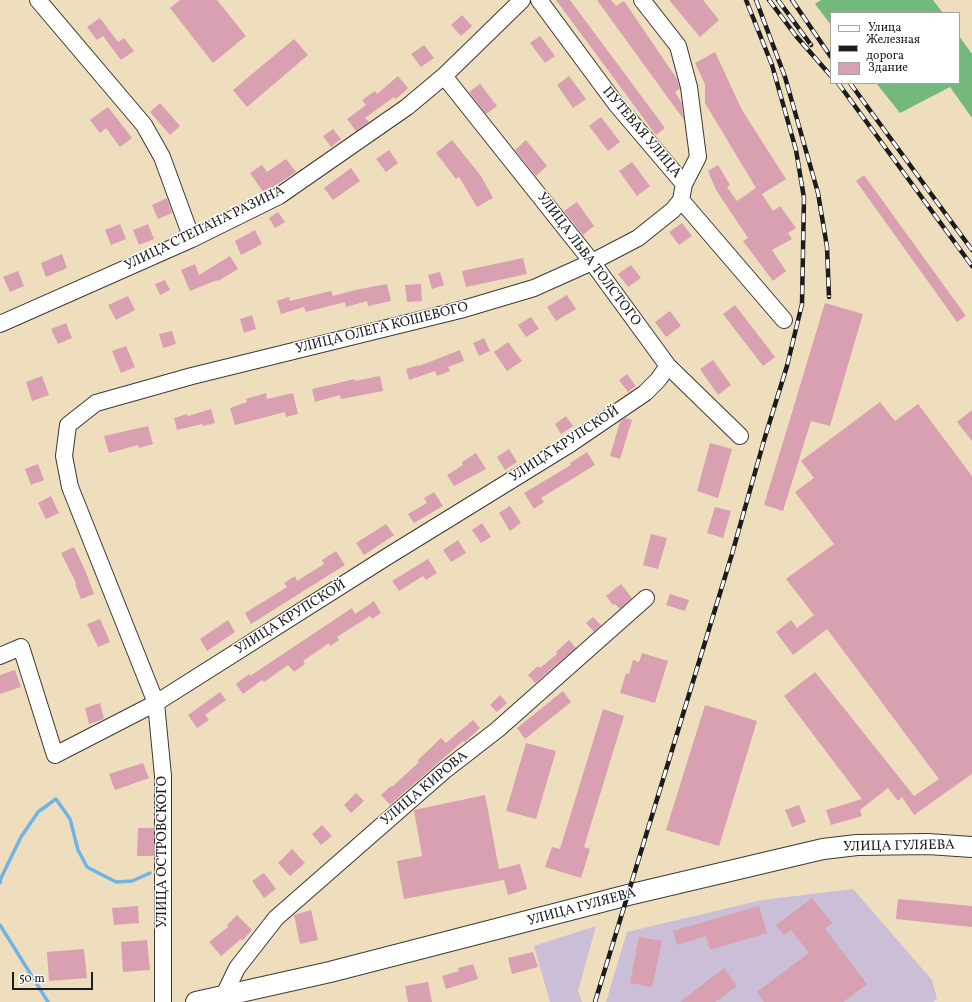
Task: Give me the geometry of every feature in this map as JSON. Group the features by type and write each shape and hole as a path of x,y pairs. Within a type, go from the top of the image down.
{"main road":[{"name":"УЛИЦА ГУЛЯЕВА","path":"196,1002 322,974 628,895 823,849 857,845 928,844 972,847"}],"street":[{"path":"38,0 144,125 162,157 192,239"},
{"name":"УЛИЦА СТЕПАНА РАЗИНА","path":"0,324 192,239 279,196 371,134 407,107 444,76 522,0"},
{"name":"ПУТЕВАЯ УЛИЦА","path":"539,0 682,192 784,320"},
{"name":"УЛИЦА ОЛЕГА КОШЕВОГО","path":"156,703 70,487 64,456 68,425 96,403 192,376 475,305 534,288 592,262 638,238 672,210 698,157 689,87 678,46 642,0"},
{"name":"УЛИЦА ЛЬВА ТОЛСТОГО","path":"444,76 592,262 668,366 740,436"},
{"name":"УЛИЦА КРУПСКОЙ","path":"0,656 21,648 55,755 156,703 385,558 570,444 645,393 658,380 668,366"},
{"name":"УЛИЦА КИРОВА","path":"223,997 236,968 276,918 444,771 497,730 646,598"},
{"name":"УЛИЦА ОСТРОВСКОГО","path":"156,703 163,776 163,1002"}],"shaded area":[{"path":"853,889 932,980 937,999 933,1002 606,1002 627,932 762,900"},
{"path":"596,926 578,991 582,1002 550,1002 534,946"}],"green space":[{"path":"821,0 933,0 942,12 830,12 830,24 815,4"},
{"path":"960,37 972,54 972,118 950,87 900,113 877,84 960,84"}],"building":[{"path":"180,0 217,0 246,36 213,63 170,8"},
{"path":"556,0 570,0 665,128 656,135"},
{"path":"597,0 611,0 616,6 624,1 677,79 680,89 675,92 681,102 684,120"},
{"path":"669,0 703,0 719,20 700,37"},
{"path":"462,15 472,26 461,36 451,25"},
{"path":"100,18 118,42 124,38 134,51 121,60 103,36 97,40 87,27"},
{"path":"540,36 555,56 545,63 530,43"},
{"path":"294,39 308,55 247,107 233,90"},
{"path":"424,45 434,58 421,67 411,54"},
{"path":"715,52 742,110 786,179 762,194 773,211 780,206 796,228 788,233 792,239 772,250 786,271 773,281 743,241 748,238 716,190 708,171 718,165 730,185 727,187 737,201 756,188 705,103 705,84 695,63"},
{"path":"398,76 408,88 396,99 394,97 365,118 369,122 356,131 347,119 366,105 362,100 375,91 377,94"},
{"path":"569,76 586,99 573,108 557,85"},
{"path":"480,84 497,106 486,114 469,92"},
{"path":"160,103 180,126 170,135 150,112"},
{"path":"108,107 132,138 120,147 106,128 100,133 90,120"},
{"path":"601,117 620,142 608,151 589,126"},
{"path":"333,129 341,139 331,147 323,136"},
{"path":"452,140 481,176 493,198 477,207 459,177 456,179 436,153"},
{"path":"526,140 547,166 536,176 515,150"},
{"path":"389,150 398,163 386,172 376,159"},
{"path":"286,159 296,172 264,193 250,173 262,165 267,172"},
{"path":"632,162 650,186 637,196 619,171"},
{"path":"351,168 360,181 333,200 324,188"},
{"path":"864,175 966,316 957,322 856,181"},
{"path":"167,198 172,213 158,219 152,205"},
{"path":"577,202 594,226 583,235 564,211"},
{"path":"278,212 285,222 275,228 269,218"},
{"path":"682,223 692,236 679,245 669,232"},
{"path":"120,224 126,239 111,245 105,230"},
{"path":"148,224 154,239 139,245 133,230"},
{"path":"255,230 262,244 241,255 235,241"},
{"path":"62,254 67,268 46,277 41,263"},
{"path":"230,256 238,269 218,281 217,280 190,291 181,270 195,264 199,275"},
{"path":"523,258 527,274 466,287 462,271"},
{"path":"631,265 641,278 628,287 618,274"},
{"path":"18,271 24,286 10,292 3,277"},
{"path":"440,272 444,285 432,289 428,275"},
{"path":"165,280 170,290 160,295 155,284"},
{"path":"387,284 391,301 368,306 367,301 346,307 345,302 306,312 304,307 281,314 277,301 289,297 290,301 331,291 333,296"},
{"path":"421,284 422,301 407,302 405,285"},
{"path":"567,295 576,309 556,321 547,307"},
{"path":"128,296 135,310 116,320 108,305"},
{"path":"825,303 863,314 830,426 811,421 783,511 764,505"},
{"path":"735,305 775,357 763,366 723,314"},
{"path":"670,311 681,326 666,337 655,322"},
{"path":"252,315 256,329 244,333 240,319"},
{"path":"531,317 539,329 526,337 518,325"},
{"path":"66,323 72,338 58,344 51,329"},
{"path":"172,331 176,344 163,348 159,334"},
{"path":"484,338 490,351 479,356 473,343"},
{"path":"508,342 522,361 507,371 494,352"},
{"path":"126,346 135,367 121,373 112,351"},
{"path":"460,350 464,361 448,367 450,371 437,376 435,371 409,380 406,369 419,366"},
{"path":"713,360 731,385 718,395 700,369"},
{"path":"627,374 636,386 628,392 619,380"},
{"path":"42,376 49,395 32,401 26,382"},
{"path":"380,376 383,391 341,399 340,395 315,402 312,389 355,379 355,381"},
{"path":"266,393 267,399 293,393 298,414 286,417 285,412 235,425 230,408 247,402 246,399"},
{"path":"880,402 895,421 918,404 972,476 972,774 914,815 902,797 898,801 888,788 860,810 862,816 831,825 826,810 862,799 784,696 815,672 914,796 939,779 827,629 793,655 776,632 791,620 797,628 814,615 786,579 834,544 795,492 814,478 801,461"},
{"path":"211,409 215,423 203,426 202,424 177,430 174,418 187,414 188,416"},
{"path":"972,410 972,441 957,422"},
{"path":"566,416 573,426 561,434 555,424"},
{"path":"625,418 632,420 620,459 610,456 620,422"},
{"path":"148,426 153,444 139,448 138,445 109,453 104,436"},
{"path":"710,443 732,449 718,498 697,491"},
{"path":"509,449 517,462 505,470 497,457"},
{"path":"587,452 595,465 541,498 544,502 534,509 524,493 571,465 570,463"},
{"path":"476,453 486,469 454,486 447,475 463,465 462,462"},
{"path":"38,464 44,480 31,485 25,469"},
{"path":"434,492 443,506 414,523 408,514 427,503 424,498"},
{"path":"51,496 59,513 46,519 38,503"},
{"path":"510,506 521,523 510,531 499,513"},
{"path":"715,507 731,511 723,538 707,533"},
{"path":"482,523 491,537 481,543 472,530"},
{"path":"386,524 394,535 364,555 356,543"},
{"path":"651,534 667,538 658,569 643,565"},
{"path":"458,540 466,553 451,562 443,550"},
{"path":"74,547 94,594 81,599 75,584 76,583 61,553"},
{"path":"336,551 345,565 251,624 245,613 287,587 284,583 295,576 297,581 324,564 322,560"},
{"path":"428,559 437,573 426,580 423,576 399,591 392,581"},
{"path":"621,584 632,598 620,609 615,604 613,605 606,596"},
{"path":"670,594 689,600 685,611 666,605"},
{"path":"374,601 381,613 372,619 370,616 337,637 339,640 330,646 329,643 303,661 305,664 294,672 288,665 264,682 262,680 243,694 236,684 249,674 250,676 352,608 355,614"},
{"path":"593,617 601,625 594,632 586,623"},
{"path":"100,619 110,642 98,647 87,624"},
{"path":"228,620 235,632 207,651 200,639"},
{"path":"569,640 576,648 535,683 528,675 538,666 540,668 557,654 556,652"},
{"path":"642,653 668,661 655,703 620,693 626,673 629,674 633,660 639,662"},
{"path":"15,670 21,687 0,694 0,675"},
{"path":"563,691 571,702 525,739 517,728"},
{"path":"220,692 226,700 205,715 209,720 197,728 188,715"},
{"path":"500,695 507,703 497,712 490,705"},
{"path":"100,703 104,719 89,724 85,708"},
{"path":"705,705 757,721 719,846 666,830"},
{"path":"603,709 624,716 584,847 590,849 581,878 545,867 552,847 560,849"},
{"path":"473,720 480,728 390,805 381,795 419,762 418,760 441,738 446,743"},
{"path":"526,743 556,751 536,819 506,811"},
{"path":"143,763 149,778 115,790 109,774"},
{"path":"356,793 364,801 351,813 344,805"},
{"path":"485,795 499,869 520,864 527,889 508,895 504,880 404,899 397,861 422,856 414,810"},
{"path":"799,805 806,822 792,827 785,810"},
{"path":"322,825 332,836 321,845 312,834"},
{"path":"138,828 154,828 154,856 137,856"},
{"path":"292,849 305,863 290,876 278,863"},
{"path":"264,873 276,889 264,898 252,881"},
{"path":"812,898 832,923 825,929 867,984 843,1002 764,1002 757,992 809,953 791,930 784,935 776,925"},
{"path":"898,899 972,906 972,927 896,919"},
{"path":"138,906 139,923 114,925 112,908"},
{"path":"759,906 767,933 710,950 706,936 677,945 673,931"},
{"path":"311,910 318,940 300,944 294,915"},
{"path":"237,915 252,930 242,941 241,939 221,956 209,942 228,927 227,925"},
{"path":"639,937 662,941 652,987 630,983"},
{"path":"147,940 150,970 123,972 121,942"},
{"path":"84,949 87,978 49,981 47,952"},
{"path":"533,952 538,967 512,974 508,958"},
{"path":"473,964 478,979 446,989 442,976 459,971 458,968"},
{"path":"724,968 737,986 715,1002 680,1002"},
{"path":"428,982 432,1002 408,1002 405,986"}],"waterway":[{"path":"0,883 21,837 38,812 56,799 70,819 78,850 87,867 116,882 132,881 150,873"},
{"path":"0,925 48,1002"}],"railway":[{"path":"595,1002 732,554 787,366 802,304 804,198 796,150 772,65 746,0"},
{"path":"756,0 785,77 818,193 827,247 829,297"},
{"path":"769,0 796,36 830,75"},
{"path":"778,0 811,45"},
{"path":"792,0 830,56"},
{"path":"839,84 972,266"},
{"path":"851,84 972,250"}]}
